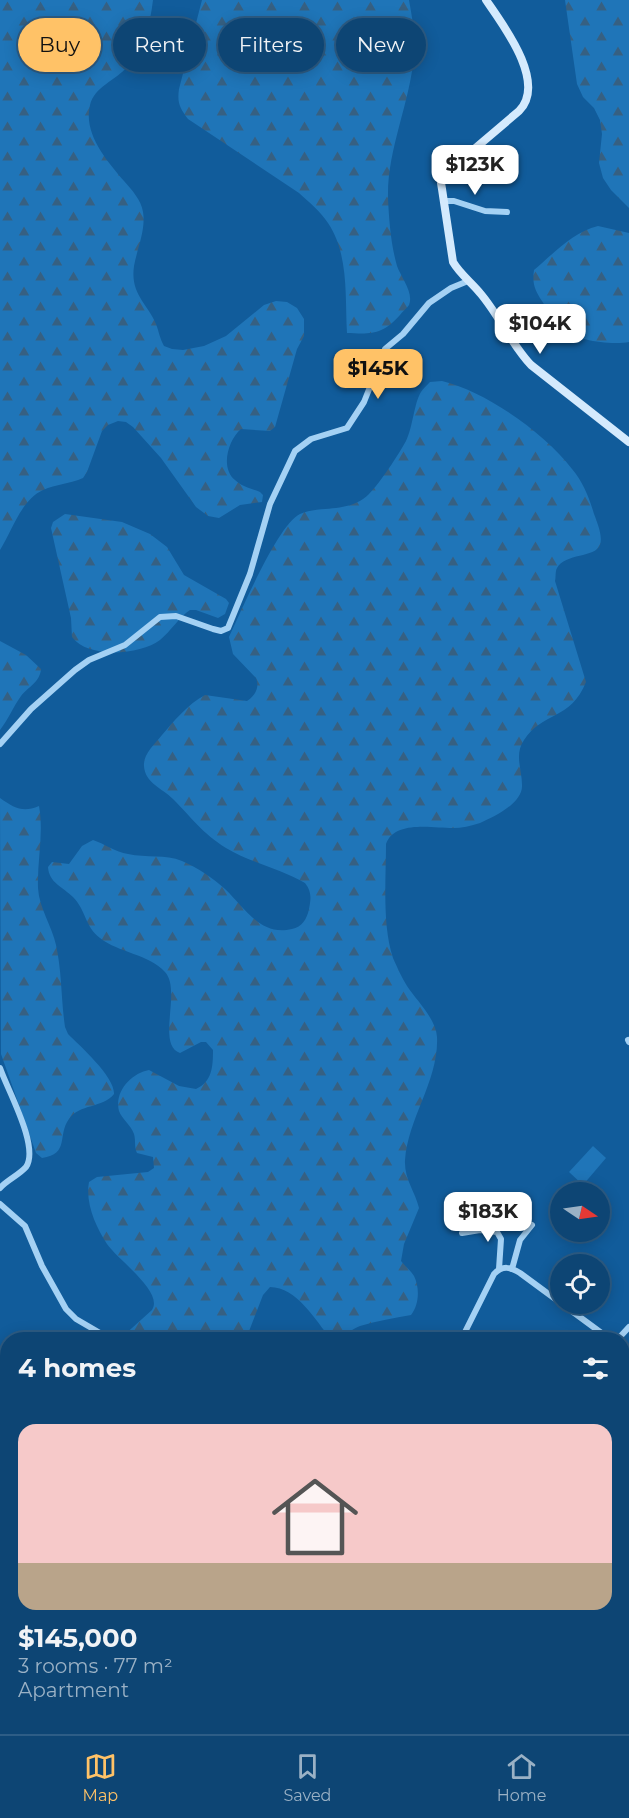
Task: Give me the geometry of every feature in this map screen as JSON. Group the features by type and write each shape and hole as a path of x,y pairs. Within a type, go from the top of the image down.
{"street":[{"path":"486,0 518,52 528,79 529,97 519,111 446,173 441,183 453,262 481,294 522,356 629,442"},
{"path":"444,201 454,201 485,211 507,212"},
{"path":"0,744 31,709 75,670 89,660 125,645 160,617 176,616 222,631 228,628 250,574 270,504 295,451 310,439 347,428 364,402 385,350 404,334 429,303 451,288 468,281"},
{"path":"0,1068 25,1129 30,1153 27,1166 0,1188"},
{"path":"0,1204 25,1226 42,1266 66,1309 76,1319 98,1332"},
{"path":"512,1269 520,1240 532,1225"},
{"path":"462,1233 480,1230 497,1232 501,1239 499,1269"},
{"path":"465,1332 494,1274 499,1269 508,1268 600,1332"}],"green space":[{"path":"0,0 153,0 150,18 113,18 113,72 122,72 101,88 92,99 90,126 93,137 104,156 133,192 142,208 144,219 134,266 134,284 156,324 164,346 183,350 204,346 226,336 264,305 276,301 287,302 297,308 304,319 304,336 297,349 275,427 270,431 241,429 229,447 227,461 230,475 240,484 260,492 263,495 262,502 240,505 219,518 208,516 196,507 161,458 133,427 126,422 118,421 108,425 102,431 83,478 48,488 35,495 23,508 0,550"},
{"path":"202,0 409,0 412,18 336,18 336,72 412,72 391,162 388,198 395,258 410,300 409,305 394,322 382,330 370,333 347,333 345,276 340,248 328,223 315,207 299,193 188,119 181,108 178,98 183,72 206,72 206,18 197,18"},
{"path":"565,0 629,0 629,208 611,190 603,178 599,163 602,134 600,120 594,108 583,97 577,84"},
{"path":"598,226 629,233 629,342 594,341 567,332 553,318 535,287 534,270 572,238"},
{"path":"442,381 477,394 513,415 546,441 576,474 585,490 598,525 601,541 597,549 566,560 556,569 555,581 586,682 573,703 539,724 524,740 519,751 522,785 518,798 507,808 480,823 456,828 405,828 390,836 386,844 385,902 387,931 393,958 407,986 430,1017 437,1037 429,1084 407,1144 405,1160 406,1173 419,1208 404,1244 401,1261 416,1281 418,1296 416,1306 411,1315 360,1326 350,1332 326,1332 297,1298 280,1288 270,1287 263,1295 249,1332 128,1332 152,1310 154,1303 152,1294 107,1244 99,1230 90,1206 89,1182 97,1177 148,1172 154,1168 153,1157 137,1153 133,1131 119,1111 119,1097 126,1084 136,1075 149,1070 179,1086 196,1089 208,1078 212,1068 213,1050 206,1042 201,1042 180,1053 173,1048 169,1029 170,980 165,972 151,961 116,947 95,934 81,907 54,881 48,867 52,862 69,864 82,846 93,840 123,853 176,859 188,864 215,881 254,919 271,929 292,929 304,922 310,899 309,889 305,883 226,848 204,831 173,799 147,777 144,766 145,757 182,713 205,695 247,701 252,697 257,688 256,678 233,654 229,637 271,551 291,521 300,514 344,507 369,494 406,441 421,392 430,382"},
{"path":"65,514 122,522 150,534 167,547 184,575 226,599 229,603 225,614 218,618 190,610 160,640 140,649 102,652 80,644 72,637 71,618 51,528 53,522"},
{"path":"0,641 26,655 41,669 38,677 21,696 0,730"},
{"path":"0,798 19,808 28,809 39,806 41,827 38,888 56,945 65,1027 68,1034 109,1079 114,1094 104,1102 73,1114 66,1125 60,1148 51,1156 42,1158 36,1153 1,1054"},
{"path":"593,1146 606,1158 586,1182 580,1182 569,1172"}]}
